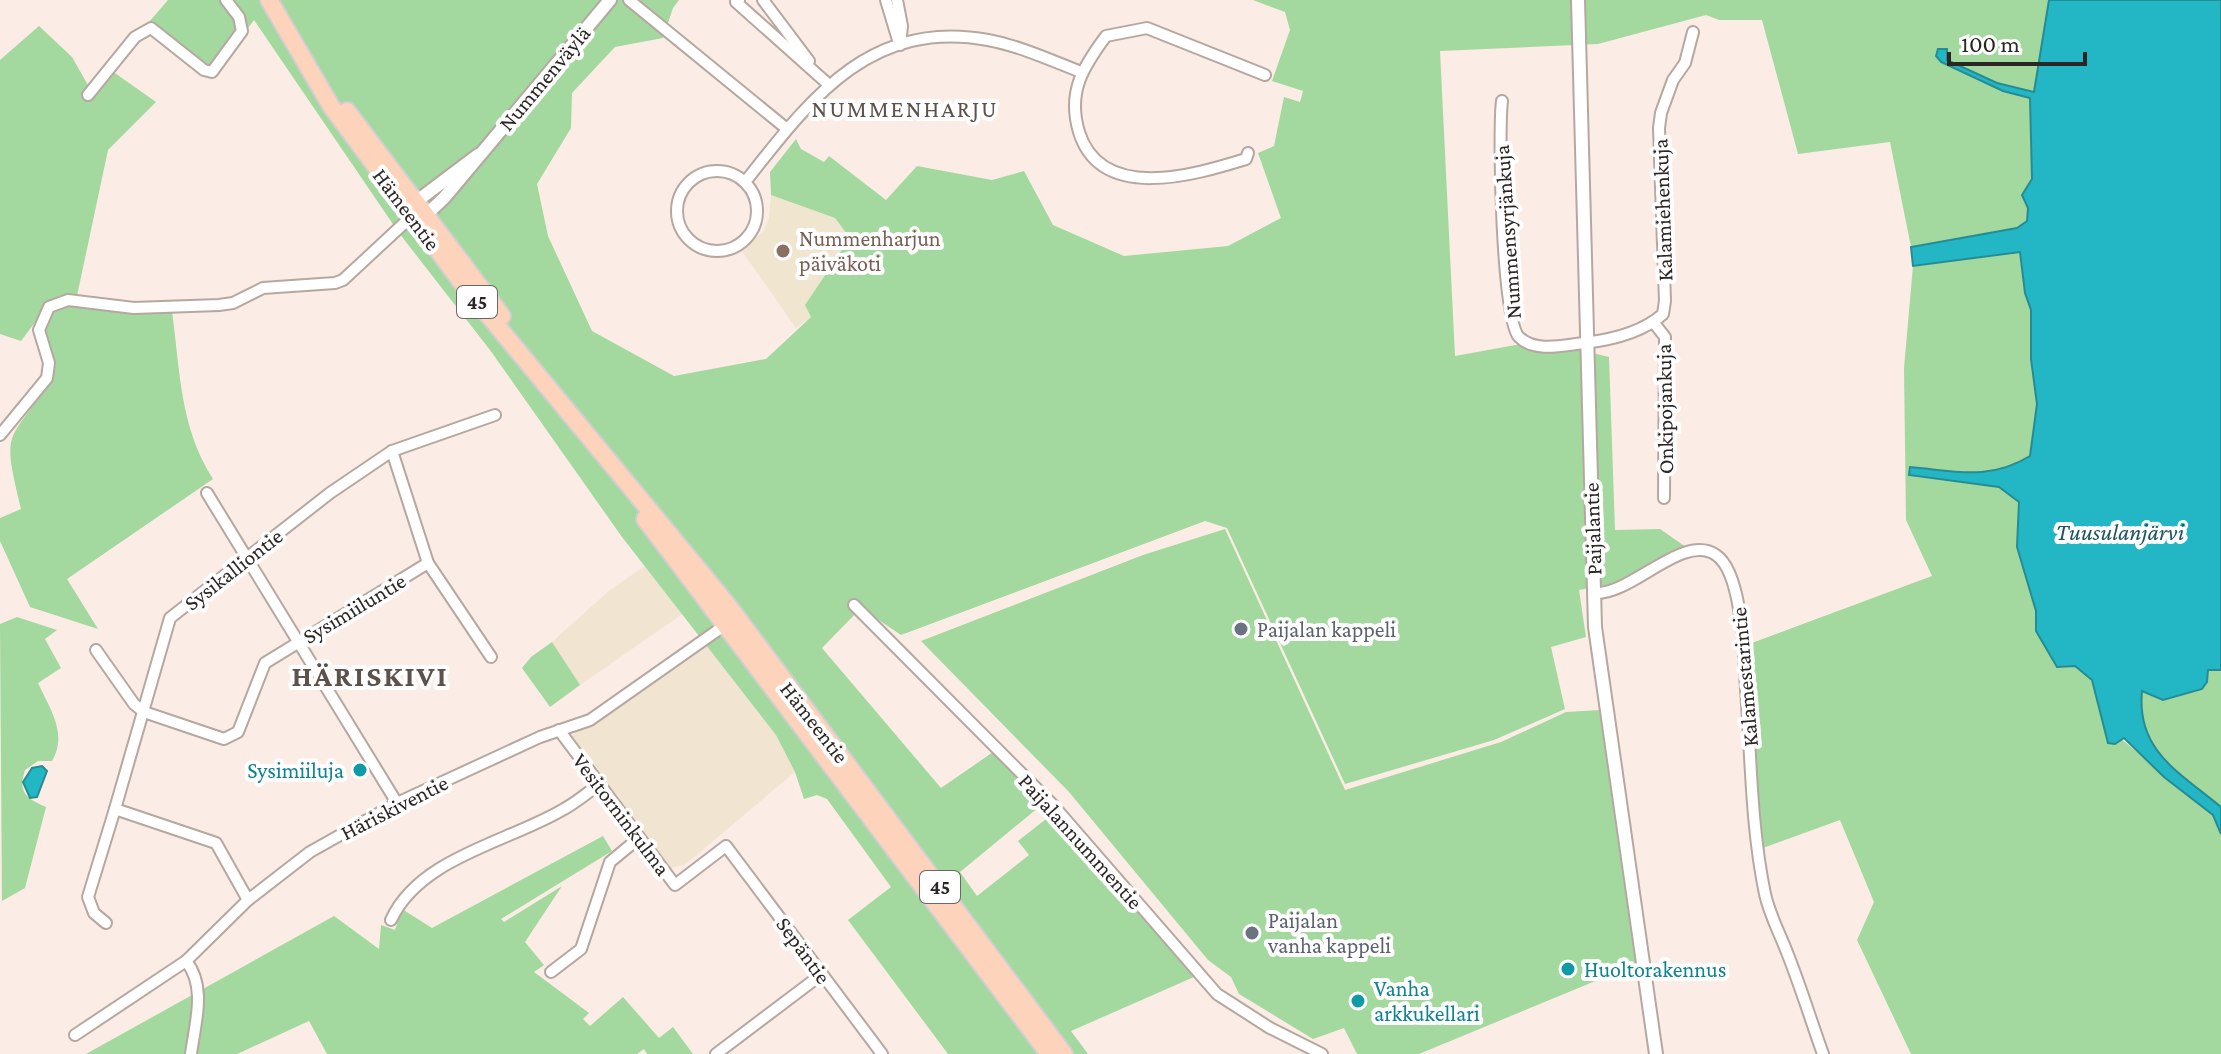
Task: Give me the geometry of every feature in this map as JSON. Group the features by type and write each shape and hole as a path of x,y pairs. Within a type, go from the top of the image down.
{"main road":[{"name":"Hämeentie","path":"269,0 308,64 419,211 465,287 552,391 1064,1054"},
{"name":"Hämeentie","path":"731,621 1049,1054"}],"street":[{"path":"88,95 135,37 151,28 204,70 212,72 242,31 239,17 226,0"},
{"name":"Nummenväylä","path":"419,211 478,155 610,0"},
{"path":"629,0 787,129"},
{"path":"739,0 736,2 824,80"},
{"path":"763,0 824,80"},
{"path":"886,0 899,42"},
{"path":"897,0 902,26 899,42"},
{"name":"Paijalantie","path":"1578,0 1594,593 1605,707 1656,1054"},
{"path":"1248,153 1246,159 1173,177 1135,178 1102,168 1083,144 1074,100 1081,72 1106,36 1147,28 1265,75"},
{"name":"Kalamiehenkuja","path":"1654,323 1663,314 1665,301 1661,113 1673,80 1685,63 1693,32"},
{"path":"745,182 824,80 899,42 984,39 1081,72"},
{"name":"Nummensyrjänkuja","path":"1502,101 1499,160 1512,324 1518,336 1530,345 1588,342"},
{"path":"717,171 745,182 757,210 754,226 746,238 724,250 705,249 693,243 682,229 677,213 680,198 689,183 701,175 717,171"},
{"path":"0,435 47,378 49,363 39,330 49,307 68,300 134,308 219,305 233,303 263,288 335,283 343,280 419,211"},
{"path":"1588,342 1654,323"},
{"name":"Onkipojankuja","path":"1654,323 1665,337 1664,498"},
{"name":"Sysikalliontie","path":"106,923 94,913 88,897 170,618 246,557 392,451 495,415"},
{"path":"392,451 428,563 491,657"},
{"path":"207,493 397,803"},
{"name":"Kalamestarintie","path":"1594,593 1620,587 1689,551 1702,550 1717,556 1726,567 1736,596 1742,637 1759,858 1766,896 1823,1054"},
{"name":"Sysimiiluntie","path":"144,712 224,739 238,732 265,663 428,563"},
{"name":"Paijalannummentie","path":"854,605 1053,805 1217,994 1270,1028 1322,1054"},
{"name":"Häriskiventie","path":"75,1035 186,961 248,900 310,852 397,803 559,730 590,720 731,621"},
{"path":"96,650 134,704 144,712"},
{"name":"Vesitorninkulma","path":"559,730 675,885 726,846"},
{"path":"391,920 398,905 434,872 564,809 600,784"},
{"path":"115,809 216,843 248,900"},
{"path":"551,972 581,949 610,862 639,838"},
{"name":"Sepäntie","path":"726,846 878,1053"},
{"path":"186,961 193,971 199,997 191,1054"},
{"path":"716,1054 822,974"}],"shaded area":[{"path":"771,195 835,218 850,238 805,305 811,317 796,328 741,250 763,232 769,218"},
{"path":"645,566 684,613 580,685 552,642 610,590"},
{"path":"708,644 776,735 795,772 686,864 671,868 572,735"}],"green space":[{"path":"168,0 679,0 673,8 663,38 615,47 572,93 571,128 537,184 548,236 592,331 674,376 766,359 811,317 805,305 850,238 835,218 771,195 770,172 796,139 801,149 824,162 829,156 886,200 917,166 992,180 1024,171 1053,225 1124,256 1228,246 1281,218 1258,153 1274,146 1284,97 1300,102 1303,91 1272,81 1290,30 1285,12 1253,0 2049,0 2034,92 1997,83 1936,56 2003,91 2030,98 2032,179 2027,221 2017,228 1911,247 1890,142 1798,154 1762,20 1719,20 1706,15 1598,44 1440,51 1455,356 1521,344 1569,347 1609,357 1615,530 1660,529 1686,547 1613,584 1579,590 1586,637 1551,647 1565,709 1494,740 1345,784 1227,528 1205,521 901,635 861,608 822,648 941,788 996,750 1045,802 960,872 977,896 1029,855 1018,841 1055,812 1194,977 1071,1031 1088,1054 948,1054 848,920 891,887 827,799 817,795 804,799 795,772 776,735 622,537 490,350 399,233 254,20 212,76 149,22"},
{"path":"39,26 72,57 89,87 112,71 156,102 108,150 77,296 48,305 21,341 0,334 0,60"},
{"path":"2020,251 2025,293 2031,310 2031,359 2037,404 2030,456 1985,472 1910,467 1909,474 1999,487 2020,502 2017,547 2036,611 2036,631 2056,667 2075,666 2092,680 2102,723 2213,815 2221,834 2221,1054 1911,1054 1857,940 1874,902 1840,820 1760,849 1744,646 1932,576 1906,520 1904,368 1913,266"},
{"path":"68,303 172,311 188,419 202,460 213,479 67,579 98,629 30,607 0,541 0,518 21,509 11,462 13,437 51,378 42,324 52,309"},
{"path":"1225,529 1345,790 1501,742 1566,712 1600,710 1639,963 1419,1054 1357,1054 1344,1028 1313,1039 1239,994 1231,977 1208,960 1069,792 921,641 1143,555"},
{"path":"17,617 57,630 45,639 61,668 38,683 56,722 58,741 52,761 38,761 25,770 22,784 25,793 46,807 25,888 2,901 0,624"},
{"path":"552,642 580,685 550,707 522,668 531,657"},
{"path":"2207,670 2221,670 2221,807 2164,759 2154,746 2142,713 2142,691"},
{"path":"603,836 612,851 501,919 504,922 562,886 525,942 544,965 534,972 589,1013 583,1019 590,1026 623,997 659,1038 673,1027 693,1054 647,1054 644,1049 637,1054 327,1054 309,1021 237,1054 86,1054 334,916 379,949 381,925 395,930 402,909 432,928"}],"water":[{"name":"Tuusulanjärvi","path":"2049,0 2221,0 2221,670 2208,670 2207,682 2202,689 2163,700 2142,691 2142,712 2146,730 2164,759 2221,807 2221,834 2213,815 2164,777 2124,738 2115,744 2108,743 2092,680 2075,666 2057,667 2036,631 2036,611 2017,547 2019,502 1999,487 1909,475 1910,467 1986,472 2030,456 2037,404 2031,359 2031,310 2025,293 2020,252 1913,266 1911,247 2017,228 2027,221 2028,208 2022,195 2032,179 2030,98 2003,91 1941,62 1936,56 1938,49 1947,49 1947,60 1997,83 2034,92"},
{"path":"42,766 47,771 37,797 30,798 23,782 32,768"}],"place":[{"name":"Nummenharjun päiväkoti","path":"783,251"},
{"name":"Paijalan kappeli","path":"1241,629"},
{"name":"Sysimiiluja","path":"360,770"},
{"name":"Paijalan vanha kappeli","path":"1252,933"},
{"name":"Huoltorakennus","path":"1568,969"},
{"name":"Vanha arkkukellari","path":"1358,1001"}],"district":[{"name":"NUMMENHARJU","path":"905,109"},
{"name":"HÄRISKIVI","path":"370,676"}]}
